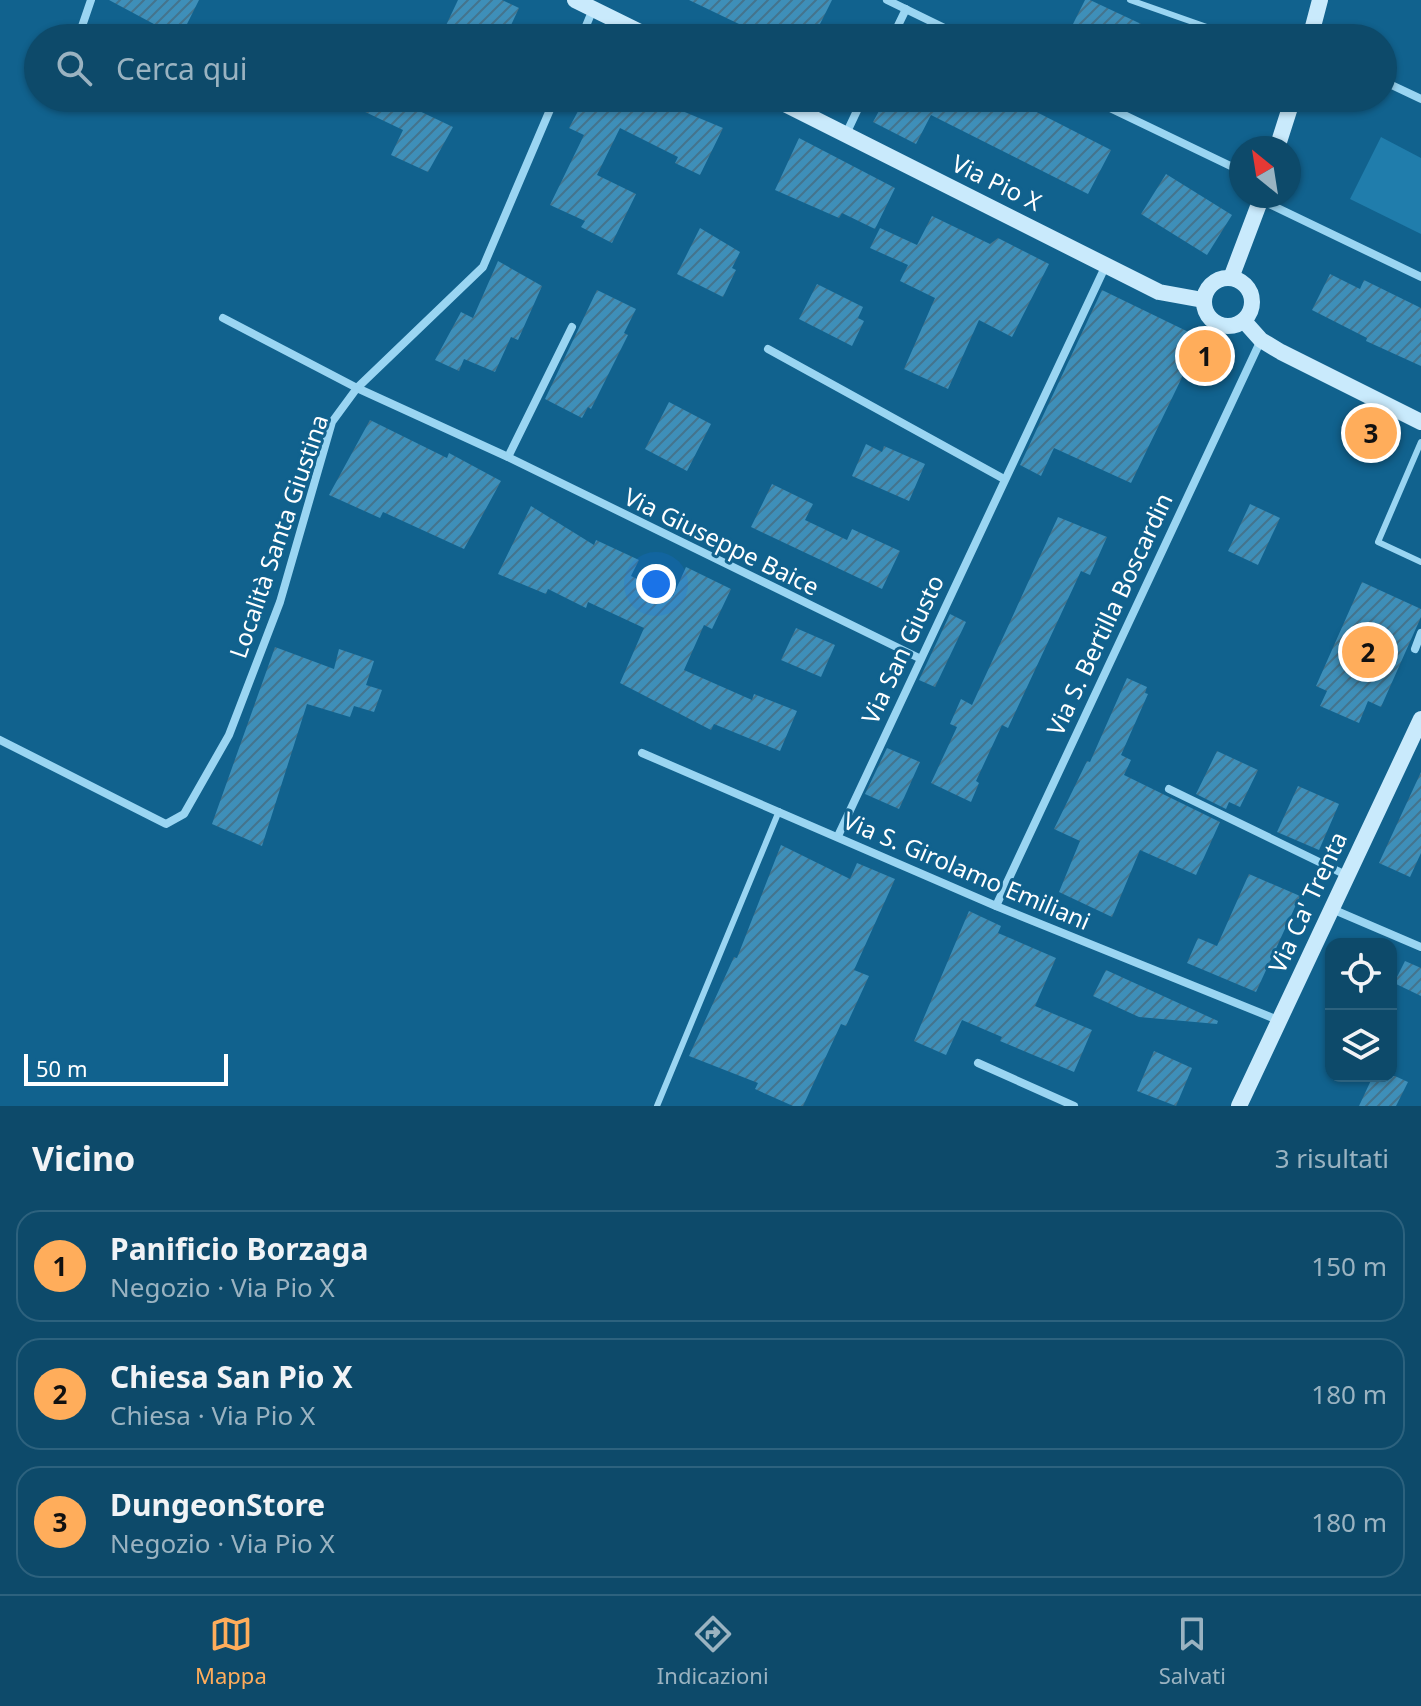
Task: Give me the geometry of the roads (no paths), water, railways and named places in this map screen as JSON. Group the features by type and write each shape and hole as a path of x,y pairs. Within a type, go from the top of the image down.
{"street":[{"path":"83,24 91,0"},
{"path":"887,0 937,24"},
{"path":"1314,24 1320,0"},
{"path":"581,24 582,3 624,24"},
{"path":"899,24 906,9"},
{"path":"1397,88 1421,99"},
{"name":"Località Santa Giustina","path":"0,740 141,814 166,824 184,814 229,735 280,602 332,422 357,388 483,267 549,112"},
{"name":"Via Pio X","path":"801,112 1159,292 1203,300"},
{"path":"846,134 856,112"},
{"path":"1118,112 1229,165"},
{"path":"1281,136 1289,112"},
{"path":"1231,278 1258,208"},
{"path":"1282,208 1421,277"},
{"name":"Via San Giusto","path":"838,836 1106,265"},
{"path":"1231,278 1250,292 1252,307 1244,321 1231,326 1216,324 1206,314 1203,300 1212,283 1231,278"},
{"path":"223,318 357,388"},
{"path":"1244,321 1261,340 1421,422"},
{"path":"508,457 572,327"},
{"name":"Via S. Bertilla Boscardin","path":"996,906 1261,340"},
{"path":"768,349 1004,479"},
{"name":"Via Giuseppe Baice","path":"357,388 508,457 919,658"},
{"path":"1415,649 1421,633"},
{"name":"Via Ca' Trenta","path":"1239,1106 1421,719"},
{"name":"Via S. Girolamo Emiliani","path":"642,753 996,906 1278,1020"},
{"path":"1169,789 1346,875"},
{"path":"1331,908 1421,947"},
{"path":"978,1063 1074,1106"}],"lane":[{"path":"1130,0 1198,24"},
{"path":"1421,442 1378,542 1421,562"},
{"path":"657,1106 779,811"}],"place":[{"name":"Panificio Borzaga","path":"1205,356"},
{"name":"DungeonStore","path":"1371,433"},
{"name":"Chiesa San Pio X","path":"1368,652"}]}
